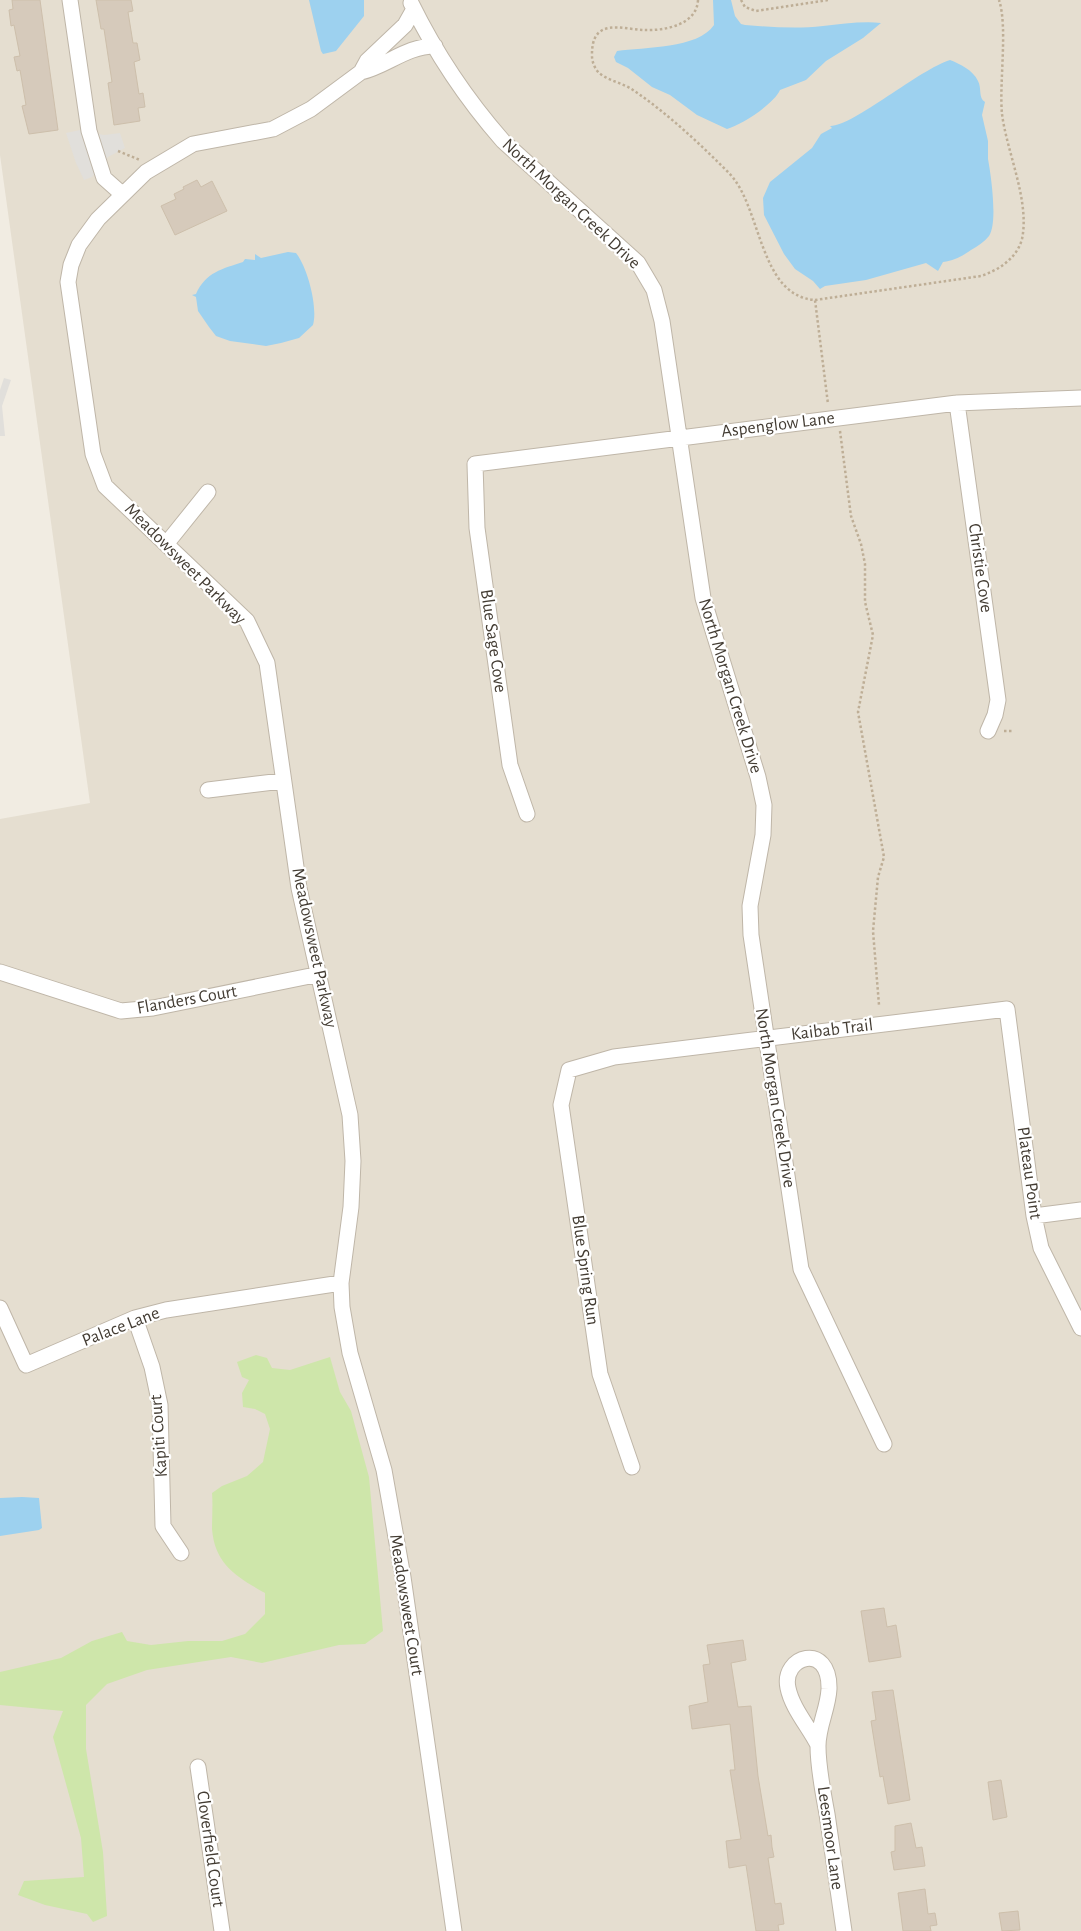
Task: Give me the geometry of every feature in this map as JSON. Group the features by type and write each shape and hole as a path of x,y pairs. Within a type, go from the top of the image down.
{"street":[{"path":"70,0 88,131 104,178 122,194"},
{"name":"Meadowsweet Parkway","path":"361,72 367,61 405,25 412,4"},
{"name":"North Morgan Creek Drive","path":"412,4 435,46 490,126 503,141 638,263 654,290 662,321 703,598 758,777 764,805 763,835 750,906 751,935 801,1268 884,1444"},
{"name":"Meadowsweet Parkway","path":"341,1283 351,1208 353,1161 350,1114 320,974 299,888 282,781 267,663 247,621 105,486 93,454 68,282 71,265 79,244 98,219 146,172 192,144 273,129 311,109 361,72 417,47 435,46"},
{"name":"Aspenglow Lane","path":"475,464 957,403 1081,398"},
{"name":"Christie Cove","path":"957,403 998,700 995,715 988,731"},
{"name":"Blue Sage Cove","path":"475,464 477,528 510,765 527,814"},
{"path":"167,543 208,492"},
{"path":"208,790 282,781"},
{"name":"Flanders Court","path":"0,972 121,1011 153,1008 320,974"},
{"name":"Kaibab Trail","path":"569,1070 614,1057 1007,1009"},
{"name":"Plateau Point","path":"1007,1009 1034,1216 1041,1248 1081,1328"},
{"name":"Blue Spring Run","path":"569,1070 561,1105 600,1374 632,1467"},
{"path":"1034,1216 1081,1210"},
{"name":"Palace Lane","path":"0,1308 26,1365 135,1318 166,1310 341,1283"},
{"name":"Meadowsweet Court","path":"341,1283 342,1307 350,1353 386,1480 404,1587 454,1931"},
{"name":"Kapiti Court","path":"135,1318 152,1367 160,1405 163,1526 181,1552"},
{"name":"Leesmoor Lane","path":"818,1745 797,1709 787,1686 791,1668 798,1661 809,1658 820,1662 827,1669 829,1681 829,1695 818,1745 844,1931"},
{"name":"Cloverfield Court","path":"198,1767 222,1931"}],"path":[{"path":"698,0 693,15 675,26 645,30 613,26 603,29 593,47 594,66 601,74 625,85 641,96 704,148 731,175 740,188 778,278 792,293 806,299 815,300 981,276 1000,267 1016,251 1021,239 1022,209 1002,115 1002,29 999,0"},
{"path":"741,0 745,7 756,11 828,0"},
{"path":"118,151 143,162"},
{"path":"815,300 829,408"},
{"path":"839,425 850,516 861,544 864,559 865,602 873,635 858,712 884,857 878,877 873,931 879,1006"}],"shaded area":[{"path":"0,0 1081,0 1081,1931 0,1931 0,819 90,803 0,155"},
{"path":"80,130 104,135 120,133 125,148 108,157 92,177 84,180 66,133"},
{"path":"4,378 11,380 2,406 5,436 0,436 0,390"}],"green space":[{"path":"256,1355 267,1358 272,1368 290,1370 330,1357 340,1392 351,1411 369,1477 383,1631 365,1644 339,1645 262,1663 231,1657 147,1670 107,1684 86,1705 86,1749 103,1852 107,1916 93,1922 87,1914 45,1905 18,1895 24,1881 84,1877 81,1838 53,1737 63,1711 0,1705 0,1672 61,1658 92,1641 122,1632 127,1641 151,1645 188,1641 222,1641 245,1634 265,1614 265,1593 229,1569 218,1552 212,1529 212,1493 222,1486 247,1476 263,1462 270,1429 265,1414 255,1409 243,1407 242,1393 249,1380 242,1377 237,1362"}],"water":[{"path":"309,0 364,0 364,16 336,51 323,54 321,51"},
{"path":"713,0 731,0 735,16 741,24 745,25 804,27 881,23 863,38 826,61 806,80 780,90 777,96 756,113 727,129 697,115 670,95 652,87 628,68 616,62 614,57 617,51 670,46 696,39 714,25"},
{"path":"950,60 970,71 976,77 985,102 982,115 988,141 993,210 992,230 989,236 981,244 964,255 943,262 938,271 926,263 866,280 825,286 820,289 813,281 795,269 784,254 764,215 763,198 770,182 812,148 821,134 832,128 830,126 840,124 854,117 937,65"},
{"path":"288,252 296,253 308,278 313,299 313,325 299,338 266,346 230,341 216,336 198,311 196,297 192,295 196,294 205,281 215,272 243,262 245,259 255,260 255,254 261,258"},
{"path":"0,1498 39,1498 42,1528 0,1536"}],"building":[{"path":"12,0 40,0 58,130 29,134 22,106 26,105 20,70 17,71 14,57 20,56 14,25 11,26 9,10 13,9"},
{"path":"96,0 131,0 133,11 128,12 133,43 137,43 140,60 134,62 139,94 143,93 145,107 138,108 140,121 114,125 108,83 112,82 104,29 101,29"},
{"path":"197,180 201,187 212,181 227,211 175,235 161,206 176,199 174,194"},
{"path":"884,1608 887,1627 896,1625 901,1657 869,1662 861,1611"},
{"path":"743,1640 746,1660 731,1663 738,1707 751,1706 758,1776 768,1836 771,1835 774,1857 768,1858 775,1904 781,1903 784,1924 778,1925 779,1931 756,1931 746,1865 729,1868 726,1841 741,1839 730,1770 735,1770 730,1724 692,1729 689,1706 708,1702 703,1665 710,1664 707,1645"},
{"path":"893,1690 910,1800 888,1804 883,1776 880,1777 871,1721 876,1720 872,1692"},
{"path":"1001,1780 1007,1817 993,1820 988,1782"},
{"path":"911,1823 916,1848 922,1847 925,1866 894,1870 891,1852 895,1851 895,1826"},
{"path":"925,1889 928,1914 935,1913 937,1925 930,1926 931,1931 903,1931 898,1893"},
{"path":"1018,1911 1020,1930 1002,1931 999,1913"}]}
